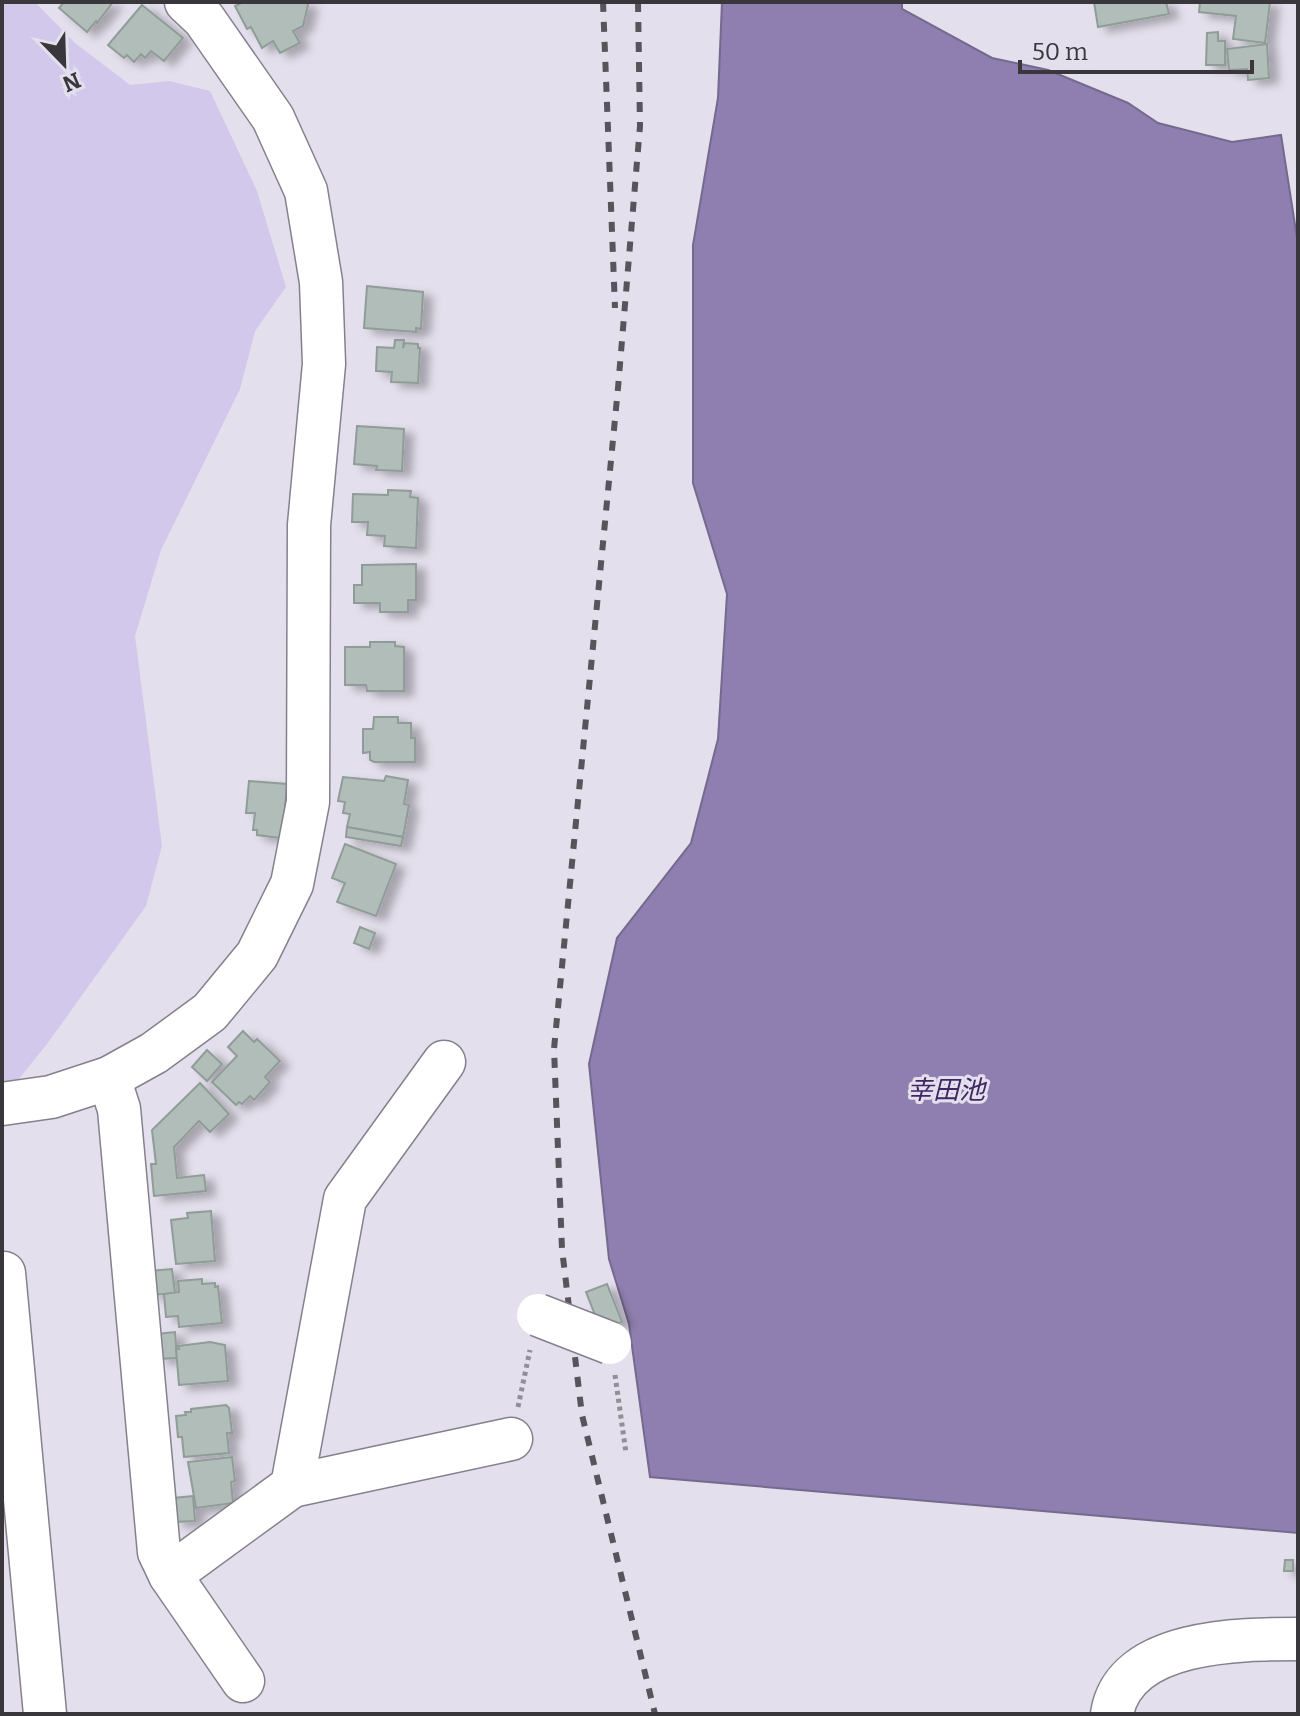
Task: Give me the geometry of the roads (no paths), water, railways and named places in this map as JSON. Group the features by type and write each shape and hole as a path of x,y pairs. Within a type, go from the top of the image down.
{"street":[{"path":"2,1104 51,1097 109,1078 154,1053 210,1012 257,955 292,884 308,802 309,525 324,364 321,282 306,191 273,118 199,8"},
{"path":"292,1486 345,1199 444,1062"},
{"path":"109,1078 119,1109 159,1552 170,1575 243,1681"},
{"path":"3,1264 45,1714"},
{"path":"538,1315 610,1343"},
{"path":"170,1575 292,1486 511,1439"},
{"path":"1112,1714 1114,1704 1135,1672 1173,1652 1233,1639 1298,1639"}],"water":[{"name":"幸田池","path":"722,2 902,2 902,9 992,58 1048,70 1128,103 1158,123 1232,142 1281,135 1298,244 1298,1533 650,1477 629,1324 609,1259 589,1064 617,938 691,843 718,739 727,594 693,483 693,245 718,98"}],"railway":[{"path":"603,2 615,308"},
{"path":"638,2 640,126 618,388 554,1049 562,1249 582,1415 655,1714"}]}
